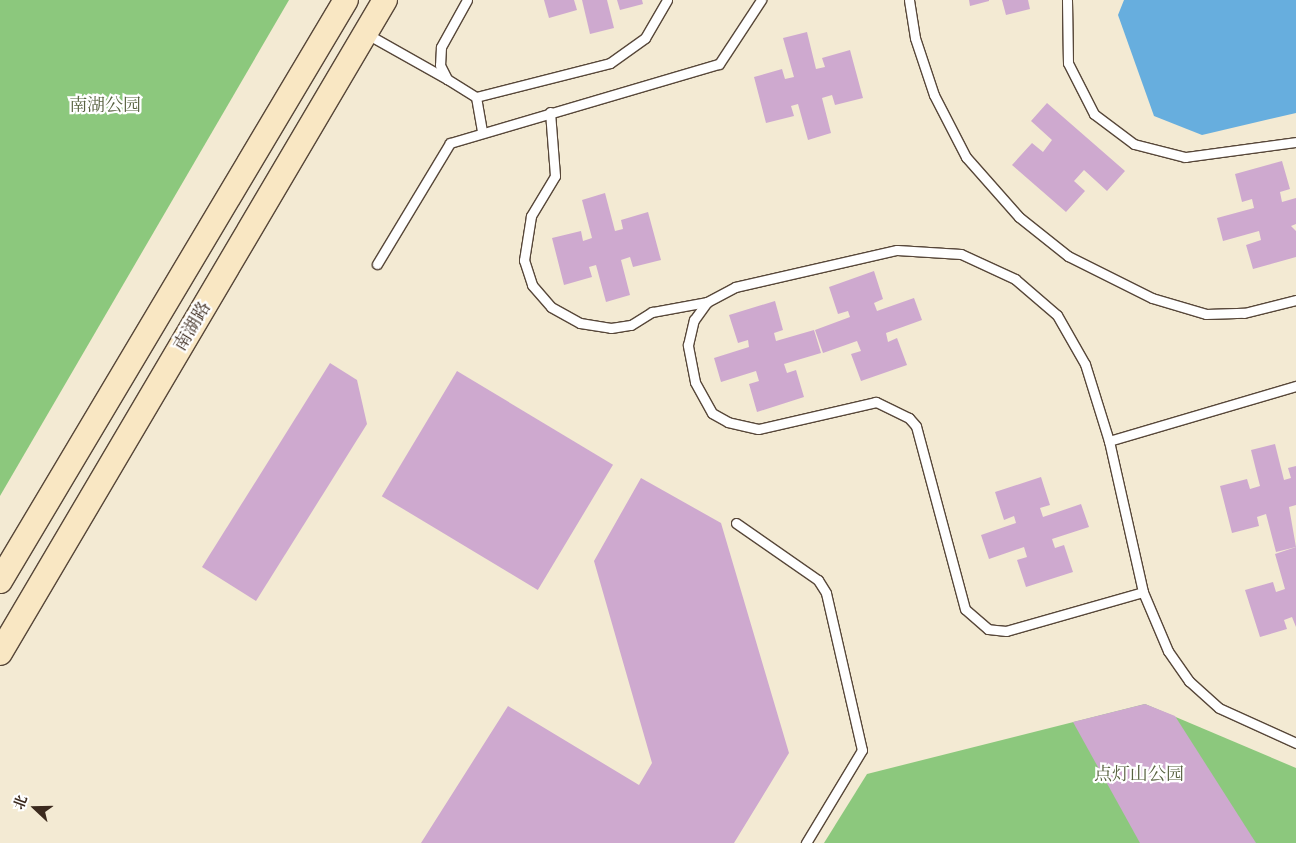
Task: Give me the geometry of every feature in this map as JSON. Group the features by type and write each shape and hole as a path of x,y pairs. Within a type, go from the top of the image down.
{"main road":[{"name":"南湖路","path":"0,581 346,0"},
{"name":"南湖路","path":"0,652 385,0"}],"lane":[{"path":"447,79 440,65 441,47 467,0"},
{"path":"366,33 476,97 610,63 645,38 667,0"},
{"path":"377,264 444,148 460,136 719,64 761,0"},
{"path":"909,0 925,70 945,124 960,149 1019,217 1068,256 1152,298 1206,314 1244,313 1296,300"},
{"path":"1067,0 1068,63 1094,114 1134,144 1185,157 1296,142"},
{"path":"476,97 482,130"},
{"path":"550,112 555,176 531,216 524,260 532,285 551,307 580,323 611,328 632,324 652,312 707,302 735,286 897,250 961,254 1015,279 1057,315 1085,364 1109,441 1143,592 1168,651 1190,681 1219,708 1296,743"},
{"path":"707,302 690,333 690,364 702,400 728,422 758,429 876,402 912,422 965,609 975,622 988,629 1006,631 1143,592"},
{"path":"1109,441 1296,386"},
{"path":"736,523 818,580 826,594 862,750 853,772 806,843"}],"green space":[{"name":"南湖公园","path":"0,0 289,0 0,496"},
{"name":"点灯山公园","path":"1145,704 1296,768 1296,843 824,843 867,774"}],"water":[{"path":"1124,0 1296,0 1296,113 1202,135 1154,116 1118,15"}],"building":[{"path":"544,0 574,0 577,10 549,18"},
{"path":"582,0 607,0 614,28 590,34"},
{"path":"617,0 642,0 643,4 620,10"},
{"path":"969,0 989,0 989,1 970,6"},
{"path":"1002,0 1028,0 1030,9 1006,15"},
{"path":"807,32 816,69 825,67 822,58 850,50 863,98 835,105 832,95 822,98 831,133 808,140 798,104 791,106 794,116 766,123 754,77 782,69 785,79 794,77 783,38"},
{"path":"1047,103 1125,171 1107,191 1084,170 1074,181 1085,191 1066,212 1012,165 1032,143 1043,152 1052,140 1031,121"},
{"path":"1282,161 1290,189 1280,192 1282,202 1296,198 1296,224 1291,226 1296,231 1296,257 1253,269 1246,245 1261,240 1259,231 1223,241 1217,218 1254,208 1252,199 1242,202 1235,174"},
{"path":"605,193 615,231 623,229 621,220 648,212 661,260 633,267 630,257 621,260 630,295 606,302 596,265 589,267 592,277 564,285 552,238 581,231 583,241 592,238 582,200"},
{"path":"874,271 883,299 874,303 877,311 914,298 922,320 886,333 888,342 897,338 907,365 861,381 851,354 861,351 857,341 823,353 815,330 850,317 848,311 838,314 829,287"},
{"path":"775,301 783,330 774,333 776,341 814,330 821,353 784,364 787,373 796,370 804,397 757,412 749,384 759,381 756,371 721,382 714,358 749,347 748,340 738,343 729,315"},
{"path":"330,363 357,380 367,424 256,601 202,567"},
{"path":"457,371 613,465 538,590 382,496"},
{"path":"1275,444 1284,480 1291,478 1288,468 1296,466 1296,505 1289,507 1296,547 1276,552 1266,514 1257,517 1259,526 1232,533 1220,486 1247,479 1250,489 1260,486 1251,450"},
{"path":"1041,477 1050,505 1040,508 1043,517 1081,504 1089,527 1052,539 1055,548 1064,545 1073,572 1026,587 1017,560 1027,557 1024,547 989,559 981,535 1016,523 1014,516 1004,520 995,492"},
{"path":"641,478 721,523 789,753 734,843 421,843 508,706 639,785 652,763 594,561"},
{"path":"1296,547 1296,627 1292,617 1284,620 1287,629 1260,637 1245,590 1273,582 1276,592 1285,589 1275,554"},
{"path":"1145,704 1175,716 1256,843 1140,843 1073,722"}]}
